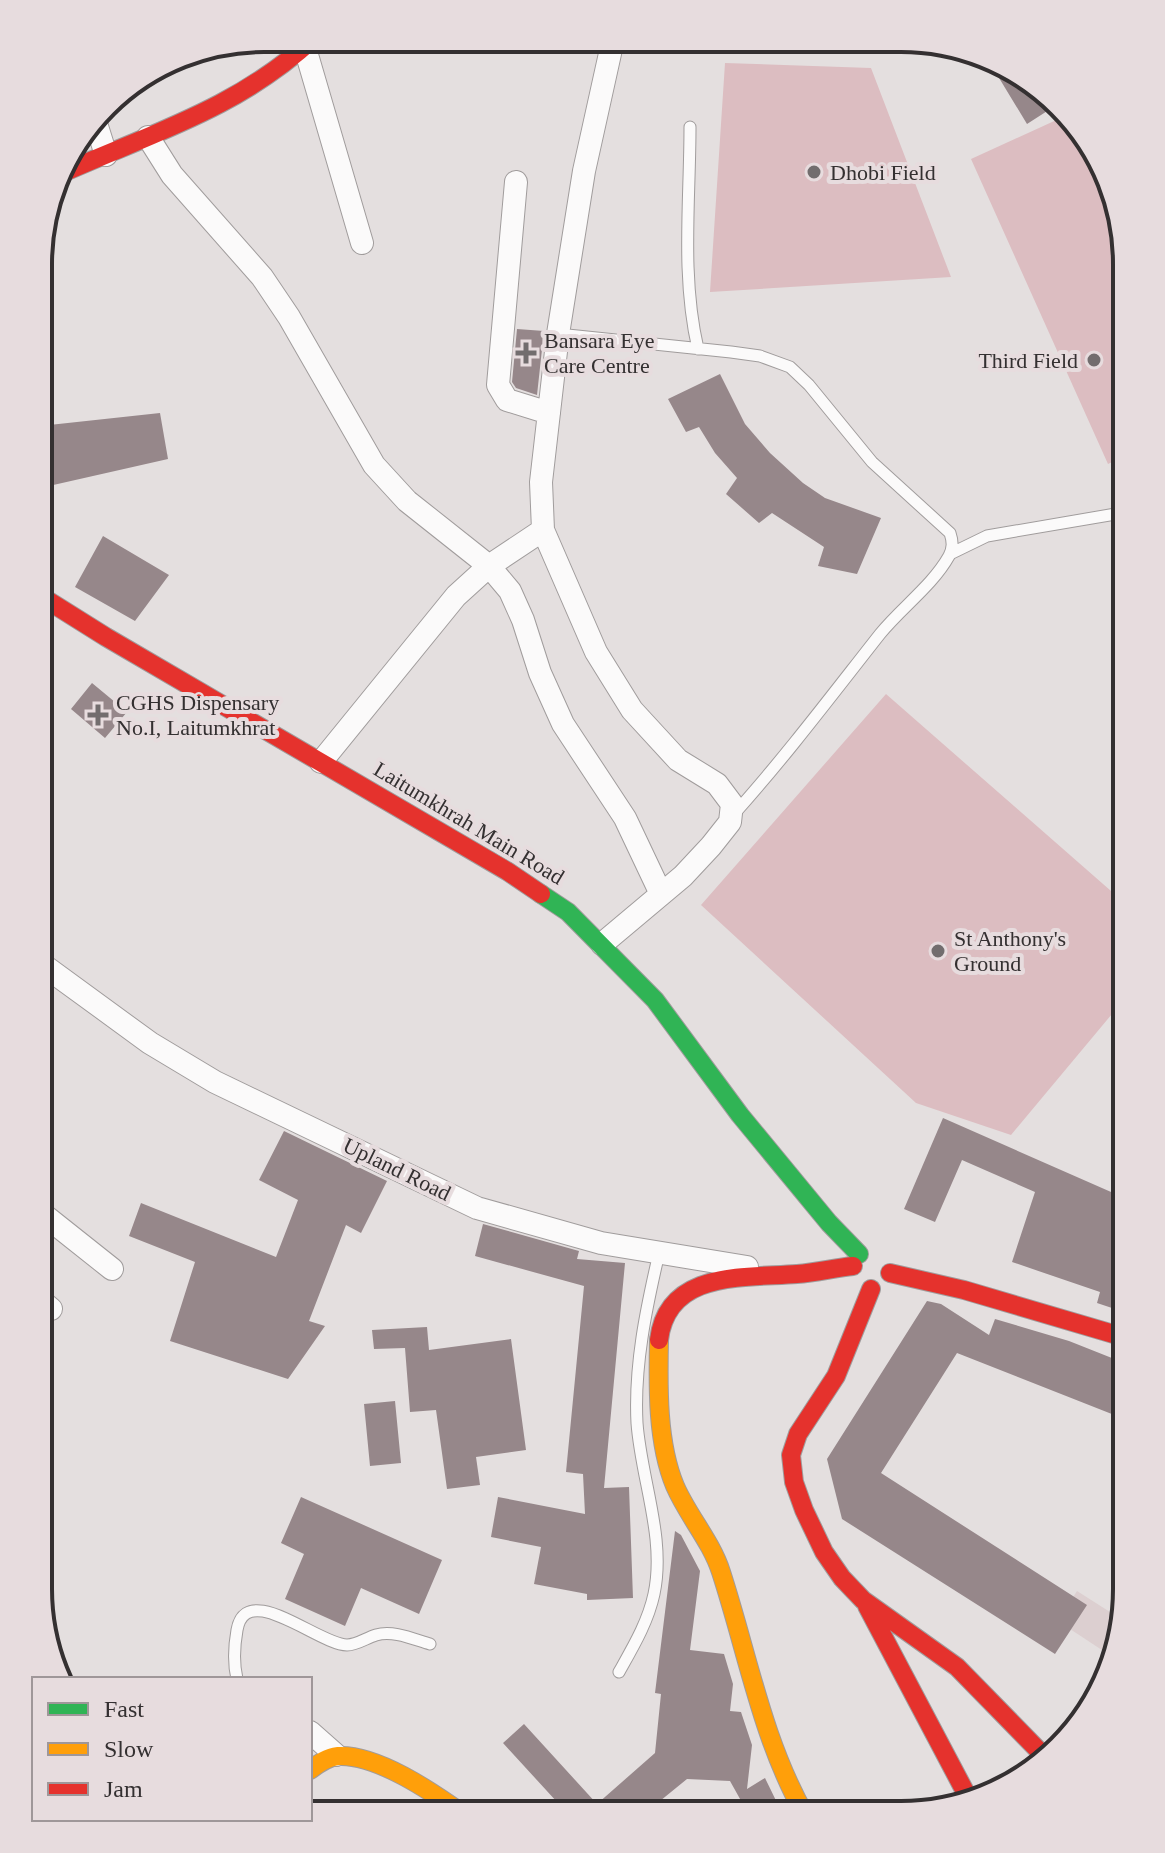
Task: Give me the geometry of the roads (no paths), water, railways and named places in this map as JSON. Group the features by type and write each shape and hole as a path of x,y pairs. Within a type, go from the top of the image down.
{"street":[{"path":"75,168 223,104 262,81 299,52"},
{"path":"312,52 362,243"},
{"path":"602,944 711,846 731,818 732,804 717,784 678,760 632,710 596,652 543,530 541,482 558,334 584,171 610,52"},
{"path":"99,132 106,155"},
{"path":"148,137 172,175 262,277 289,317 374,465 407,501 489,566 510,591 540,673 563,724 625,818 661,894"},
{"path":"516,182 498,385 507,400 549,413"},
{"path":"321,762 456,596 489,566 543,530"},
{"name":"Laitumkhrah Main Road","path":"52,603 535,888 568,912 655,1000 740,1115 829,1223 868,1257"},
{"name":"Upland Road","path":"52,971 150,1043 215,1082 477,1208 601,1243 796,1274"},
{"path":"52,1221 112,1269"},
{"path":"796,1801 767,1733 716,1558 681,1500 670,1473 665,1452 659,1364 661,1326 669,1309 681,1297 716,1279 796,1274 868,1257 890,1267 883,1284 871,1289 859,1284 853,1272 868,1257"},
{"path":"890,1273 964,1290 1113,1334"},
{"path":"871,1289 836,1376 798,1434 791,1455 794,1482 804,1510 824,1552 842,1578 863,1600 957,1667 1038,1750"},
{"path":"863,1600 965,1791"},
{"path":"312,1734 336,1755 361,1758 445,1801"},
{"path":"312,1769 336,1755"}],"lane":[{"path":"690,127 687,279 689,312 698,349"},
{"path":"558,334 760,356 790,367 809,385 872,462 950,533 953,543 950,554 936,574 882,631 787,755 731,818"},
{"path":"950,554 987,536 1113,514"},
{"path":"619,1672 643,1629 655,1592 657,1553 637,1424 647,1307 659,1253"},
{"path":"237,1677 234,1649 239,1621 247,1612 258,1609 332,1642 347,1645 384,1634 430,1644"}],"place":[{"name":"Dhobi Field","path":"814,172"},
{"name":"Bansara Eye Care Centre","path":"526,353"},
{"name":"Third Field","path":"1094,360"},
{"name":"CGHS Dispensary No.I, Laitumkhrat","path":"98,715"},
{"name":"St Anthony's Ground","path":"938,951"}]}
